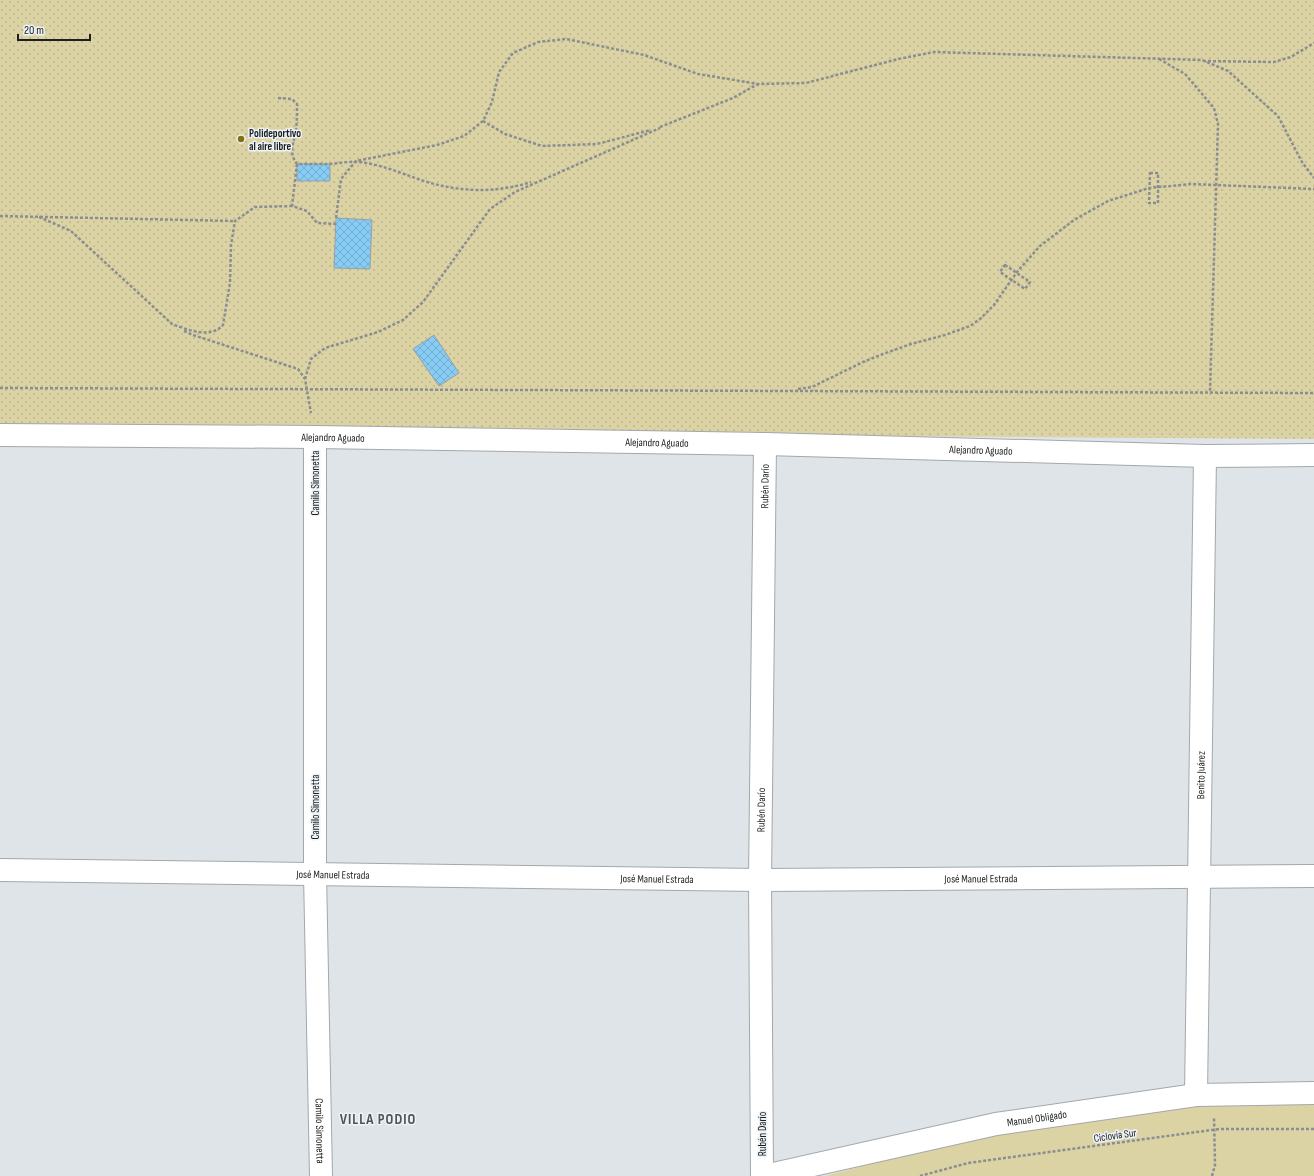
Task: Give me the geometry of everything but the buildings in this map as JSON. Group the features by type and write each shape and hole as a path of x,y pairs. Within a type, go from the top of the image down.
{"street":[{"name":"Alejandro Aguado","path":"0,435 315,437 765,444 1205,456 1314,455"},
{"name":"Camilo Simonetta","path":"315,437 315,873 321,1176"},
{"name":"Rubén Darío","path":"763,1176 760,880 765,444"},
{"name":"Benito Juárez","path":"1205,456 1199,876 1205,1095"},
{"name":"José Manuel Estrada","path":"0,870 760,880 1314,876"},
{"name":"Manuel Obligado","path":"763,1176 996,1124 1205,1095 1314,1093"}],"path":[{"path":"296,164 356,162 437,145 464,136 483,121 492,102 499,72 513,53 538,42 566,39 644,55 698,74 758,84 806,83 898,59 934,52 1274,62 1291,57 1314,43"},
{"path":"1158,59 1185,74 1214,108 1218,124 1210,392"},
{"path":"1202,60 1228,71 1278,116 1302,162 1314,178"},
{"path":"315,437 305,379 311,359 325,348 378,332 403,320 423,302 490,209 515,192 542,179 733,98 758,84"},
{"path":"278,98 292,99 297,104 296,129 292,151 296,164 292,206"},
{"path":"483,121 505,134 542,146 597,144 660,128"},
{"path":"356,162 387,167 442,186 470,190 505,189 542,179"},
{"path":"336,218 341,179 356,162"},
{"path":"1150,173 1158,173 1158,203 1149,203 1149,188 1150,173"},
{"path":"786,391 812,387 883,354 911,344 945,336 970,326 980,319 994,305 1017,272 1040,246 1074,220 1108,201 1149,188 1191,184 1314,190"},
{"path":"0,216 235,222 255,207 292,206 307,211 317,223 336,224"},
{"path":"39,217 71,231 172,324 193,335 298,369 305,379"},
{"path":"172,324 193,332 217,330 223,325 230,283 230,245 235,222"},
{"path":"1005,265 1030,282 1025,289 1012,280 1000,272 1005,265"},
{"path":"0,388 1314,393"},
{"path":"1205,1095 1214,1130 1215,1165 1212,1176"},
{"name":"Ciclovía Sur","path":"920,1176 968,1163 1214,1130 1314,1129"}],"shaded area":[{"path":"0,0 1314,0 1314,439 0,430"},
{"path":"1314,1100 1314,1176 825,1176 950,1143 1201,1102"}],"place":[{"name":"Polideportivo al aire libre","path":"241,139"}],"district":[{"name":"VILLA PODIO","path":"378,1119"}]}
